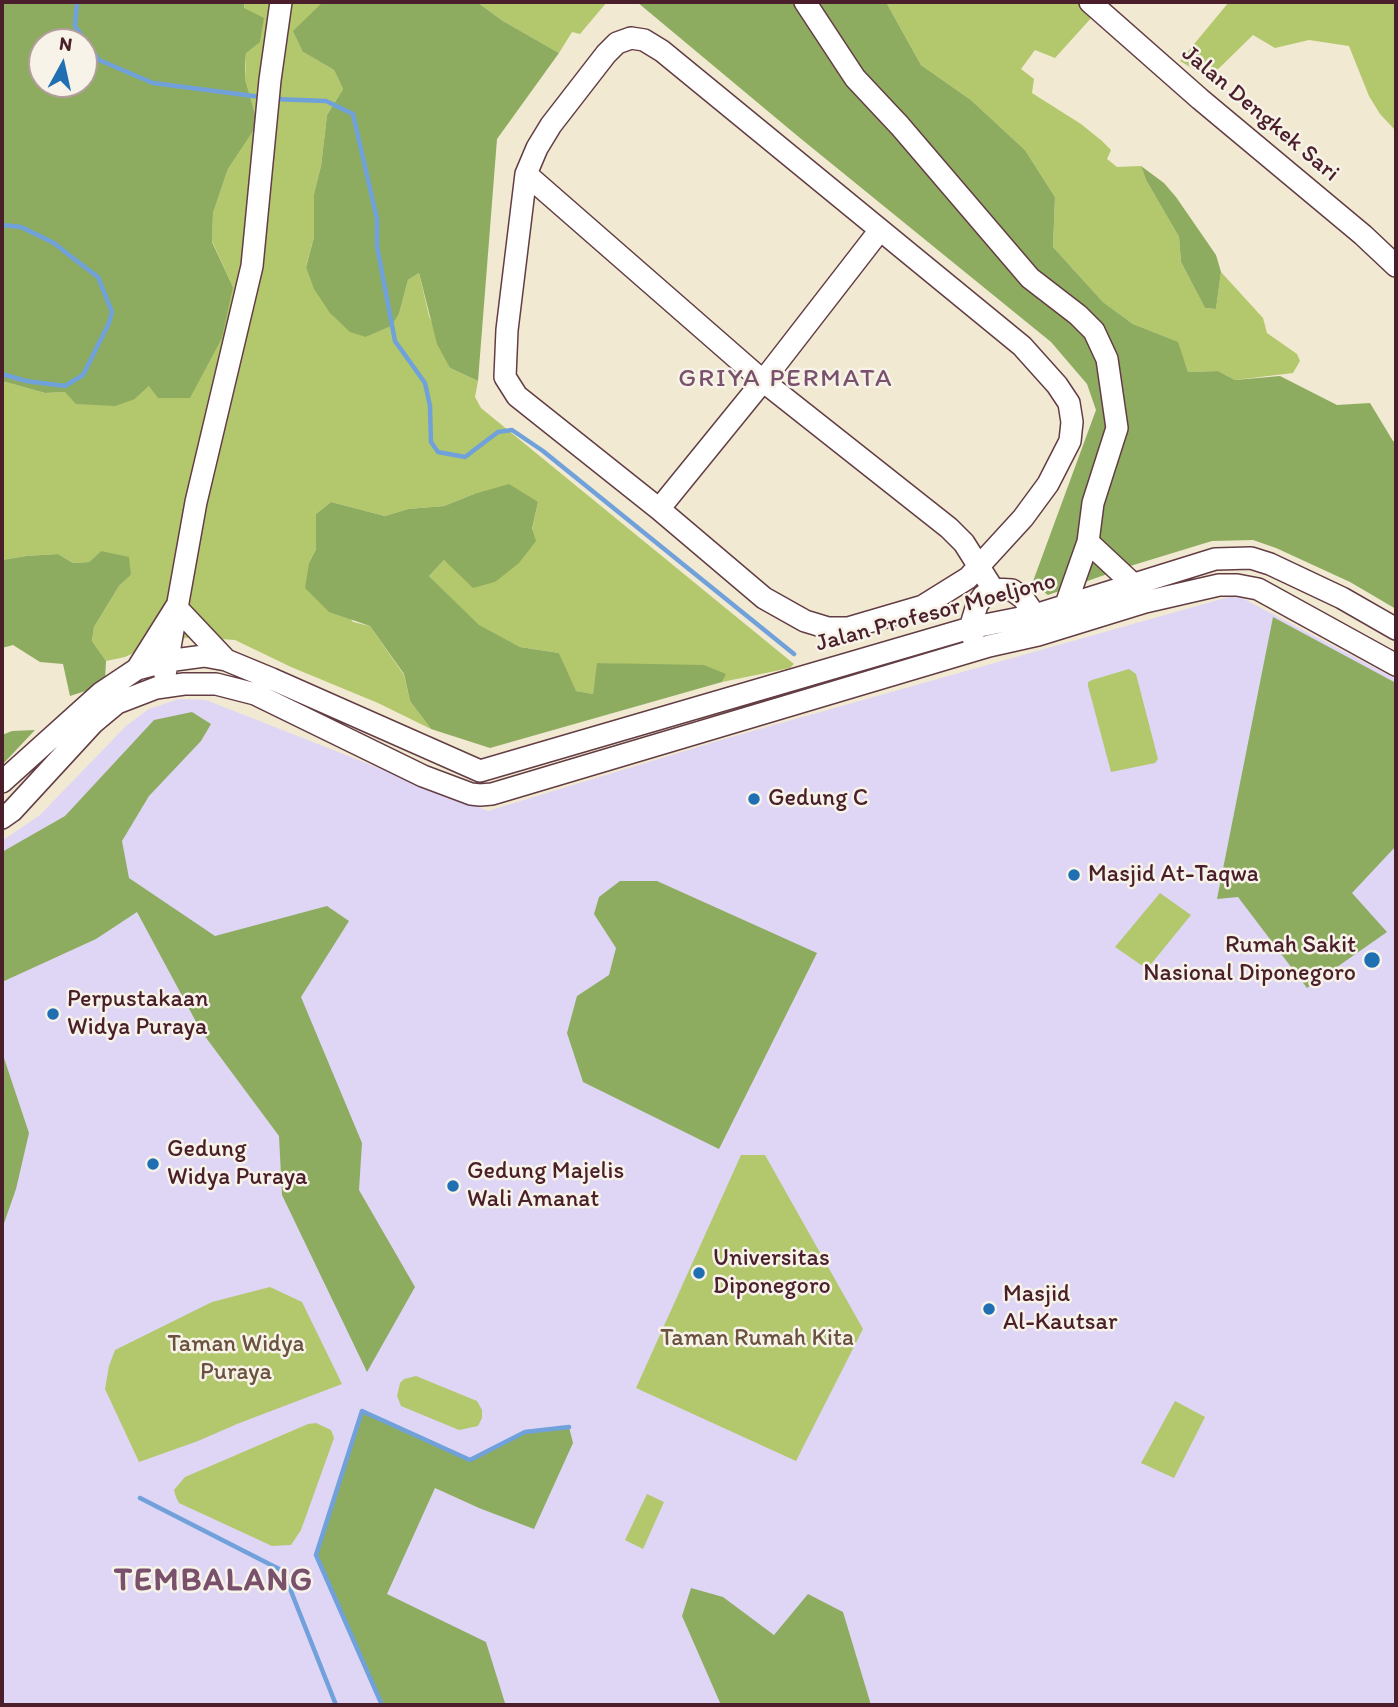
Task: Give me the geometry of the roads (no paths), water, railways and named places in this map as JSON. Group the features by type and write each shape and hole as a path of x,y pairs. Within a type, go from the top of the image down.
{"street":[{"path":"163,688 196,502 252,266 281,2"},
{"path":"805,2 855,78 900,126 1006,253 1030,278 1078,315 1094,331 1107,359 1117,428 1093,503 1088,542 1065,607"},
{"name":"Jalan Dengkek Sari","path":"1090,2 1200,99 1363,234 1396,266"},
{"path":"631,38 644,40 662,51 1022,346 1057,385 1069,404 1072,422 1070,441 1054,474 1023,518 968,578 923,606 848,628 828,628 805,621 764,598 659,509 517,396 505,377 509,317 526,174 551,125 606,54 617,43 631,38"},
{"path":"526,174 763,381 949,528 980,565 993,589"},
{"path":"659,509 880,230"},
{"path":"1088,542 1133,584 1145,602"},
{"name":"Jalan Profesor Moeljono","path":"226,660 480,771 970,628 1036,625 1065,607 1215,559 1251,558 1270,564 1342,598 1396,629"},
{"path":"2,818 12,811 93,723 117,703 156,688 184,684 216,684 255,694 424,776 480,795 492,794 976,650 1036,625 1219,585 1258,589 1396,665"},
{"path":"976,650 970,628 977,605 983,596 993,589 1012,590 1023,598 1036,625"},
{"path":"176,607 226,660"},
{"path":"137,669 176,607"},
{"path":"2,782 101,693 137,669 167,661 204,656 226,660"}],"waterway":[{"path":"77,2 75,26 99,60 153,83 261,97"},
{"path":"273,99 326,101 353,114 377,219 377,246 395,341 425,383 430,406 431,442 438,452 465,457 498,432 512,430 543,451 794,654"},
{"path":"2,225 21,227 54,243 98,277 112,312 83,375 65,386 26,381 2,374"},
{"path":"382,1705 316,1555 362,1411 470,1460 525,1432 569,1427"},
{"path":"140,1498 283,1571 336,1705"}],"place":[{"name":"Gedung C","path":"754,799"},
{"name":"Masjid At-Taqwa","path":"1074,875"},
{"name":"Rumah Sakit Nasional Diponegoro","path":"1372,960"},
{"name":"Perpustakaan Widya Puraya","path":"53,1014"},
{"name":"Gedung Widya Puraya","path":"153,1164"},
{"name":"Gedung Majelis Wali Amanat","path":"453,1186"},
{"name":"Universitas Diponegoro","path":"699,1273"},
{"name":"Masjid Al-Kautsar","path":"989,1309"}],"district":[{"name":"GRIYA PERMATA","path":"786,379"},
{"name":"TEMBALANG","path":"214,1582"}],"park label":[{"name":"Taman Rumah Kita","path":"757,1339"},
{"name":"Taman Widya Puraya","path":"236,1359"}]}
